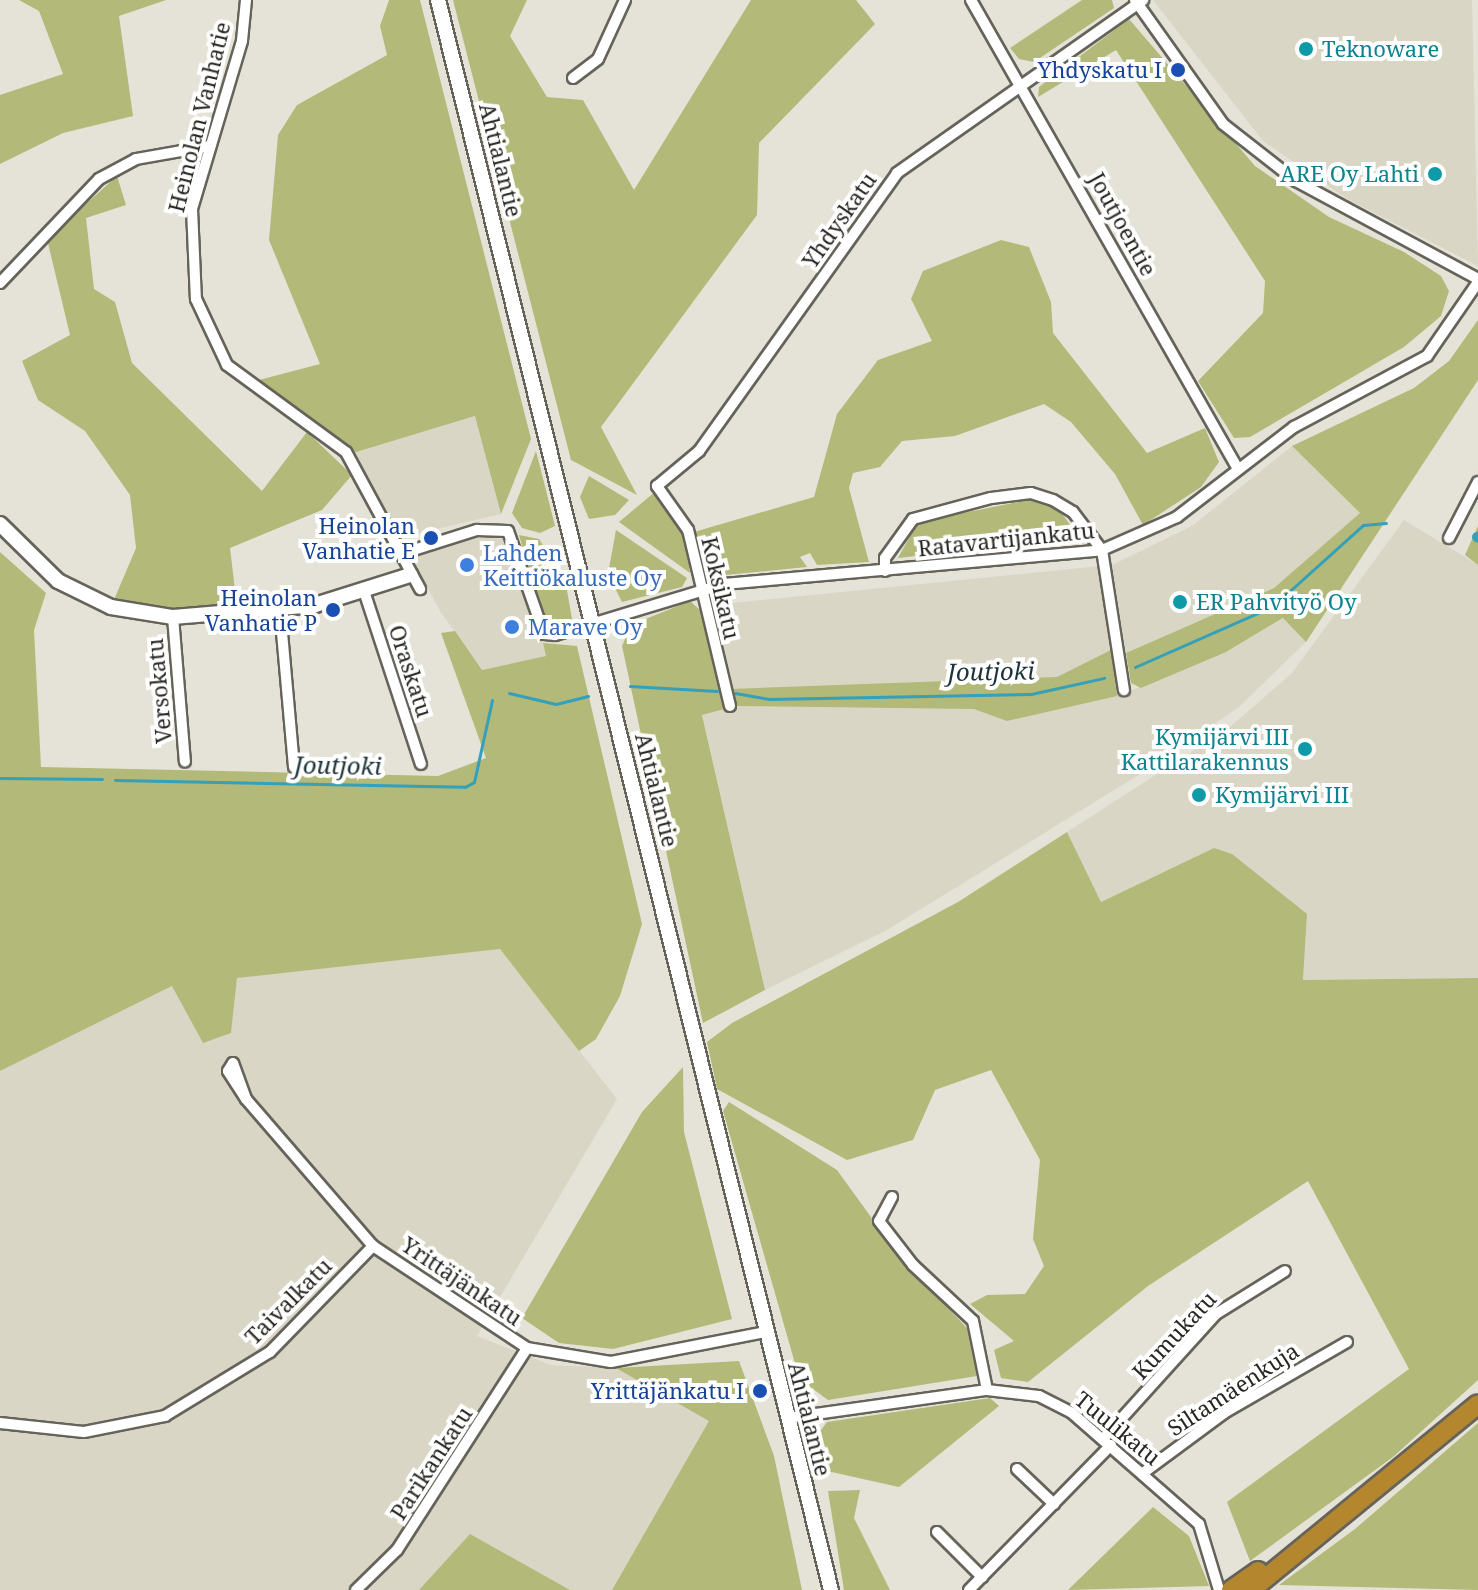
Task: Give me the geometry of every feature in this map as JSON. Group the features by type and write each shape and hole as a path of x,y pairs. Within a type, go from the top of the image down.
{"highway":[{"path":"1251,1590 1478,1404"},
{"path":"1231,1590 1410,1462"}],"main road":[{"name":"Ahtialantie","path":"438,0 831,1590"},
{"path":"0,524 58,581 111,607 173,617 280,610 364,591 410,575"}],"street":[{"name":"Heinolan Vanhatie","path":"246,0 242,41 192,209 191,261 196,299 227,365 346,452 404,553 410,575 420,589"},
{"path":"573,78 598,59 625,0"},
{"name":"Joutjoentie","path":"971,0 1022,84 1238,469"},
{"path":"1138,1 1223,124 1296,181 1478,280"},
{"name":"Yhdyskatu","path":"657,486 699,451 897,173 1138,1"},
{"path":"0,283 99,179 136,159 210,146"},
{"name":"Ratavartijankatu","path":"404,553 477,530 508,531 544,634 595,627 699,588 1102,550 1177,517 1294,427 1427,356 1478,280"},
{"path":"1449,538 1478,482"},
{"name":"Koksikatu","path":"657,486 688,530 699,588 730,706"},
{"path":"885,571 885,558 913,519 1031,493 1073,512 1102,550 1124,690"},
{"name":"Oraskatu","path":"364,591 421,764"},
{"path":"280,610 294,767"},
{"name":"Versokatu","path":"173,617 185,762"},
{"name":"Yrittäjänkatu","path":"246,1099 373,1246 527,1348 611,1362 766,1332"},
{"path":"892,1197 879,1221 913,1265 973,1321 987,1390"},
{"name":"Taivalkatu","path":"0,1423 84,1432 165,1416 270,1352 373,1246"},
{"name":"Kumukatu","path":"969,1590 1054,1504 1216,1314 1285,1271"},
{"name":"Siltamäenkuja","path":"1143,1473 1224,1413 1347,1342"},
{"name":"Parikankatu","path":"356,1590 397,1550 527,1348"},
{"name":"Tuulikatu","path":"787,1418 987,1390 1039,1396 1107,1442 1205,1532 1219,1590"},
{"path":"1017,1469 1054,1504"},
{"path":"937,1532 982,1577"}],"shaded area":[{"path":"1153,0 1472,0 1478,266 1349,200 1263,141"},
{"path":"476,416 501,514 402,537 353,453"},
{"path":"1292,446 1360,513 1274,588 1126,653 1112,565 1192,526"},
{"path":"1404,520 1478,565 1478,978 1303,980 1307,914 1214,848 1101,902 1067,832 1230,727 1292,673"},
{"path":"479,535 514,541 547,656 482,670 440,611 416,566 419,554"},
{"path":"1100,566 1117,696 1226,652 1284,618 1306,642 1239,707 1140,774 887,930 765,990 702,714 735,706 711,605"},
{"path":"500,949 617,1099 477,1336 551,1365 616,1368 710,1420 612,1590 570,1590 470,1535 419,1590 0,1590 0,1071 172,986 231,1033 237,978"}],"green space":[{"path":"19,0 166,0 119,16 133,116 63,133 0,164 0,95 63,74 39,11"},
{"path":"389,0 420,0 531,439 501,514 475,416 353,453 259,380 320,364 269,240 278,135 297,105 387,55 380,26"},
{"path":"453,0 527,0 510,36 547,97 583,100 634,190 751,0 856,0 875,24 759,143 757,215 601,427 637,495 571,460"},
{"path":"1082,0 1112,0 1114,8 1034,62 1019,59 1010,48"},
{"path":"1129,19 1255,166 1329,217 1404,252 1441,276 1449,291 1441,316 1404,347 1250,437 1234,438 1198,381 1263,313 1265,281 1116,50 1038,97 1039,87"},
{"path":"117,176 126,205 86,218 94,289 115,302 132,363 262,491 307,432 352,475 322,510 230,548 237,607 151,609 113,602 136,548 130,495 85,431 38,400 22,361 70,335 47,239"},
{"path":"1001,240 1029,247 1051,302 1053,333 1147,453 1205,428 1219,462 1201,487 1143,525 1115,474 1071,422 1044,404 955,436 902,441 880,467 853,473 849,488 869,562 817,565 810,553 800,557 807,567 715,576 700,566 694,532 814,497 837,414 878,360 932,341 911,299 923,271"},
{"path":"1478,320 1478,380 1306,642 1283,618 1226,652 1141,688 1131,683 1126,653 1274,588 1360,513 1292,446 1414,388 1449,361"},
{"path":"536,451 555,526 540,533 522,528 512,513"},
{"path":"589,476 629,500 615,515 589,519 580,497"},
{"path":"656,491 685,533 690,573 619,522"},
{"path":"1033,499 1057,507 1080,538 898,558 918,522"},
{"path":"1478,526 1478,565 1465,555"},
{"path":"616,530 687,578 682,587 622,602 608,574"},
{"path":"519,535 539,539 565,579 572,619 563,628 544,621"},
{"path":"0,552 46,593 34,630 41,767 438,776 486,758 441,633 455,631 482,670 546,656 543,643 577,646 642,924 620,996 596,1039 579,1051 500,949 237,978 231,1033 203,1043 172,986 0,1071"},
{"path":"690,601 700,610 724,709 702,715 765,990 703,1023 622,646 631,625"},
{"path":"1111,650 1117,696 1007,721 974,709 735,706 731,689 1057,677"},
{"path":"1067,832 1101,902 1214,848 1232,854 1307,914 1303,980 1478,978 1478,1380 1393,1457 1250,1561 1227,1502 1409,1369 1308,1181 1148,1286 1028,1382 1001,1378 994,1350 1014,1341 970,1304 987,1295 1025,1294 1044,1266 1033,1239 1040,1160 991,1070 935,1090 913,1140 847,1160 717,1089 707,1042 732,1023 958,902"},
{"path":"683,1067 684,1132 732,1319 613,1349 559,1343 522,1318 642,1112"},
{"path":"729,1102 837,1170 902,1260 967,1328 977,1376 828,1400 809,1386 796,1367 723,1111"},
{"path":"739,1361 774,1456 802,1590 612,1590 709,1421 616,1368"},
{"path":"990,1398 999,1406 899,1487 827,1471 813,1441 827,1422"},
{"path":"1478,1423 1478,1590 1279,1585 1355,1529"},
{"path":"860,1490 854,1518 890,1590 844,1590 828,1491"},
{"path":"1153,1507 1189,1536 1209,1586 1068,1590"},
{"path":"470,1534 570,1590 419,1590"}],"waterway":[{"name":"Joutjoki","path":"1135,667 1273,606 1363,525 1386,523"},
{"name":"Joutjoki","path":"735,693 769,699 1031,694 1104,678"},
{"name":"Joutjoki","path":"630,686 717,691"},
{"name":"Joutjoki","path":"509,693 556,704 588,696"},
{"name":"Joutjoki","path":"115,780 465,787 474,782 492,700"},
{"name":"Joutjoki","path":"0,778 102,779"}],"place":[{"name":"Teknoware","path":"1306,49"},
{"name":"Yhdyskatu I","path":"1178,70"},
{"name":"ARE Oy Lahti","path":"1435,174"},
{"name":"Heinolan Vanhatie E","path":"431,538"},
{"name":"Lahden Keittiökaluste Oy","path":"467,565"},
{"name":"ER Pahvityö Oy","path":"1180,602"},
{"name":"Heinolan Vanhatie P","path":"333,610"},
{"name":"Marave Oy","path":"512,627"},
{"name":"Kymijärvi III Kattilarakennus","path":"1305,749"},
{"name":"Kymijärvi III","path":"1199,795"},
{"name":"Yrittäjänkatu I","path":"760,1391"}]}
